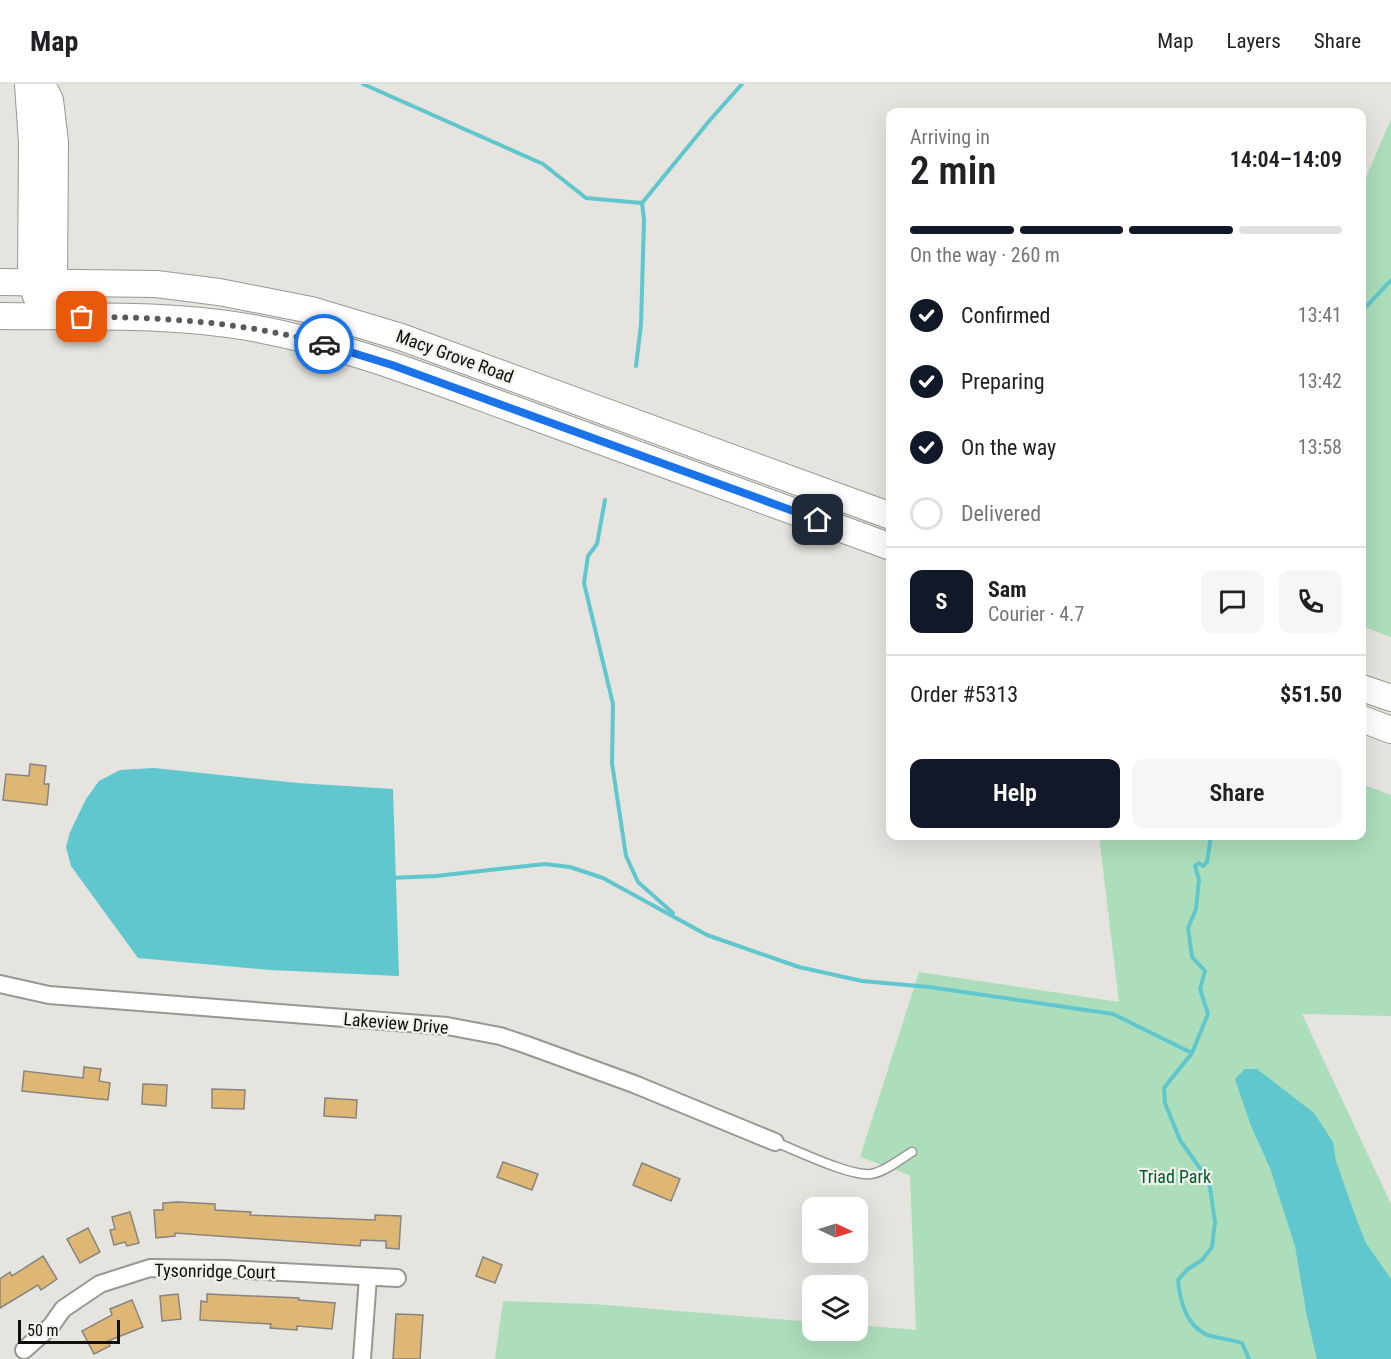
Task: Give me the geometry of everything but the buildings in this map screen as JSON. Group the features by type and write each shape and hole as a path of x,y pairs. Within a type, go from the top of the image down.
{"main road":[{"path":"28,84 43,282"},
{"path":"42,84 50,100 54,142 42,316"},
{"name":"Macy Grove Road","path":"0,282 156,284 240,295 311,310 401,337 886,514"},
{"name":"Macy Grove Road","path":"0,316 154,318 245,327 334,346 440,382 886,545"},
{"path":"440,382 446,375 456,373 502,388 584,403"},
{"path":"1366,689 1391,698"}],"street":[{"name":"Lakeview Drive","path":"0,984 49,995 447,1026 500,1036 634,1084 775,1142"},
{"name":"Tysonridge Court","path":"24,1350 51,1326 63,1309 100,1284 150,1268 226,1269 397,1278"},
{"path":"362,1359 368,1277"}],"lane":[{"path":"775,1142 864,1174 881,1171 912,1152"}],"green space":[{"path":"1391,119 1391,637 1366,628 1366,178"},
{"name":"Triad Park","path":"1366,786 1391,795 1391,1016 1302,1014 1391,1204 1391,1359 495,1359 503,1301 593,1304 802,1321 802,1341 868,1341 868,1326 916,1330 910,1175 860,1157 919,972 1119,1002 1099,840 1366,840"}],"water":[{"path":"154,768 298,783 393,789 399,976 270,970 138,958 71,866 66,847 70,832 86,799 99,781 120,770"},
{"path":"1245,1069 1257,1069 1314,1113 1333,1142 1336,1161 1366,1243 1391,1279 1391,1359 1317,1359 1295,1246 1270,1168 1251,1126 1235,1079"}],"waterway":[{"path":"363,84 543,164 586,198 642,203"},
{"path":"636,366 641,325 644,220 642,203 742,84"},
{"path":"1366,307 1391,280"},
{"path":"605,500 597,544 588,556 584,583 613,704 612,763 626,856 638,882 673,913"},
{"path":"1210,840 1207,862 1203,866 1199,863 1195,866 1199,880 1196,909 1188,928 1192,957 1205,971 1200,989 1208,1014 1192,1053 1164,1088 1165,1103 1180,1140 1209,1181 1215,1222 1212,1247 1202,1260 1188,1269 1178,1280 1182,1303 1193,1324 1208,1335 1242,1343 1249,1359"},
{"path":"391,878 436,876 545,864 570,867 603,878 707,935 799,967 862,981 929,987 1113,1014 1192,1053"}],"way so far":[{"path":"82,317 214,322 274,332 324,344"}],"route":[{"path":"324,344 392,365 818,520"}]}
